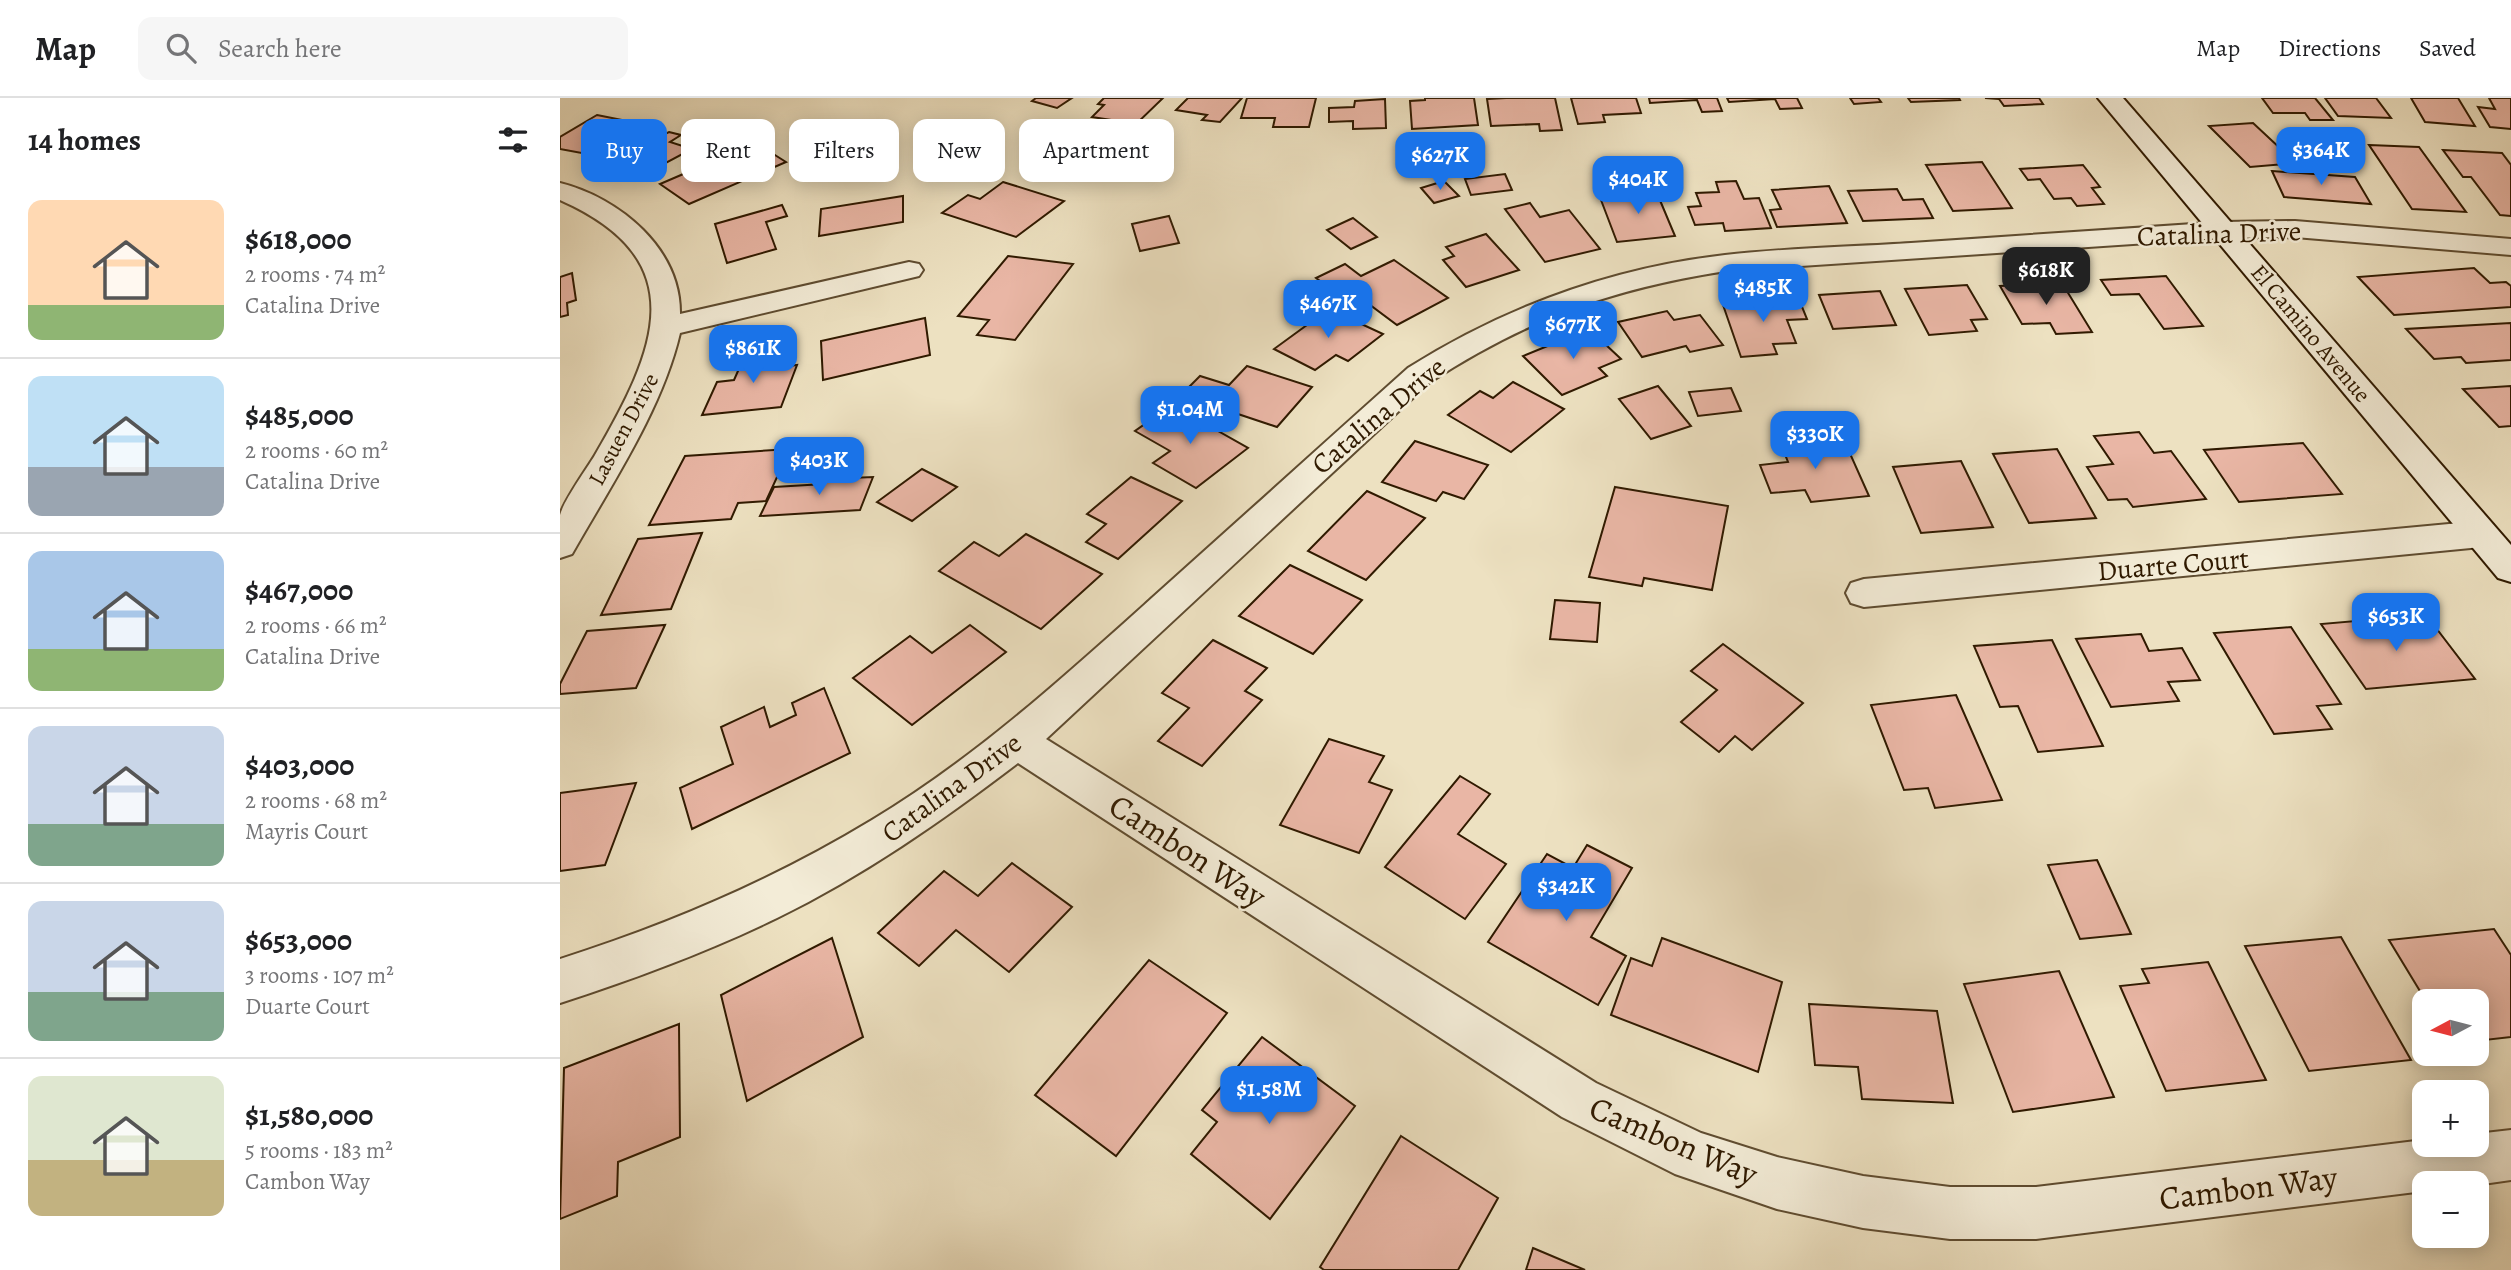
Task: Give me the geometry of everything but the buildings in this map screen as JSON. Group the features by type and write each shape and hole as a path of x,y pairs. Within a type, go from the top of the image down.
{"street":[{"name":"El Camino Avenue","path":"2110,98 2511,568"},
{"name":"Lasuen Drive","path":"560,191 589,202 613,216 633,233 649,252 660,273 666,298 666,327 658,360 645,393 560,545"},
{"name":"Catalina Drive","path":"560,981 604,969 702,930 793,887 888,834 953,791 1018,742 1419,375 1458,349 1509,322 1563,299 1608,285 1726,263 2223,230 2309,230 2511,247"},
{"path":"666,327 909,270"},
{"name":"Duarte Court","path":"1864,593 2482,534"},
{"name":"Cambon Way","path":"1018,742 1579,1100 1693,1156 1777,1183 1863,1202 1950,1213 2036,1213 2511,1155"}]}
